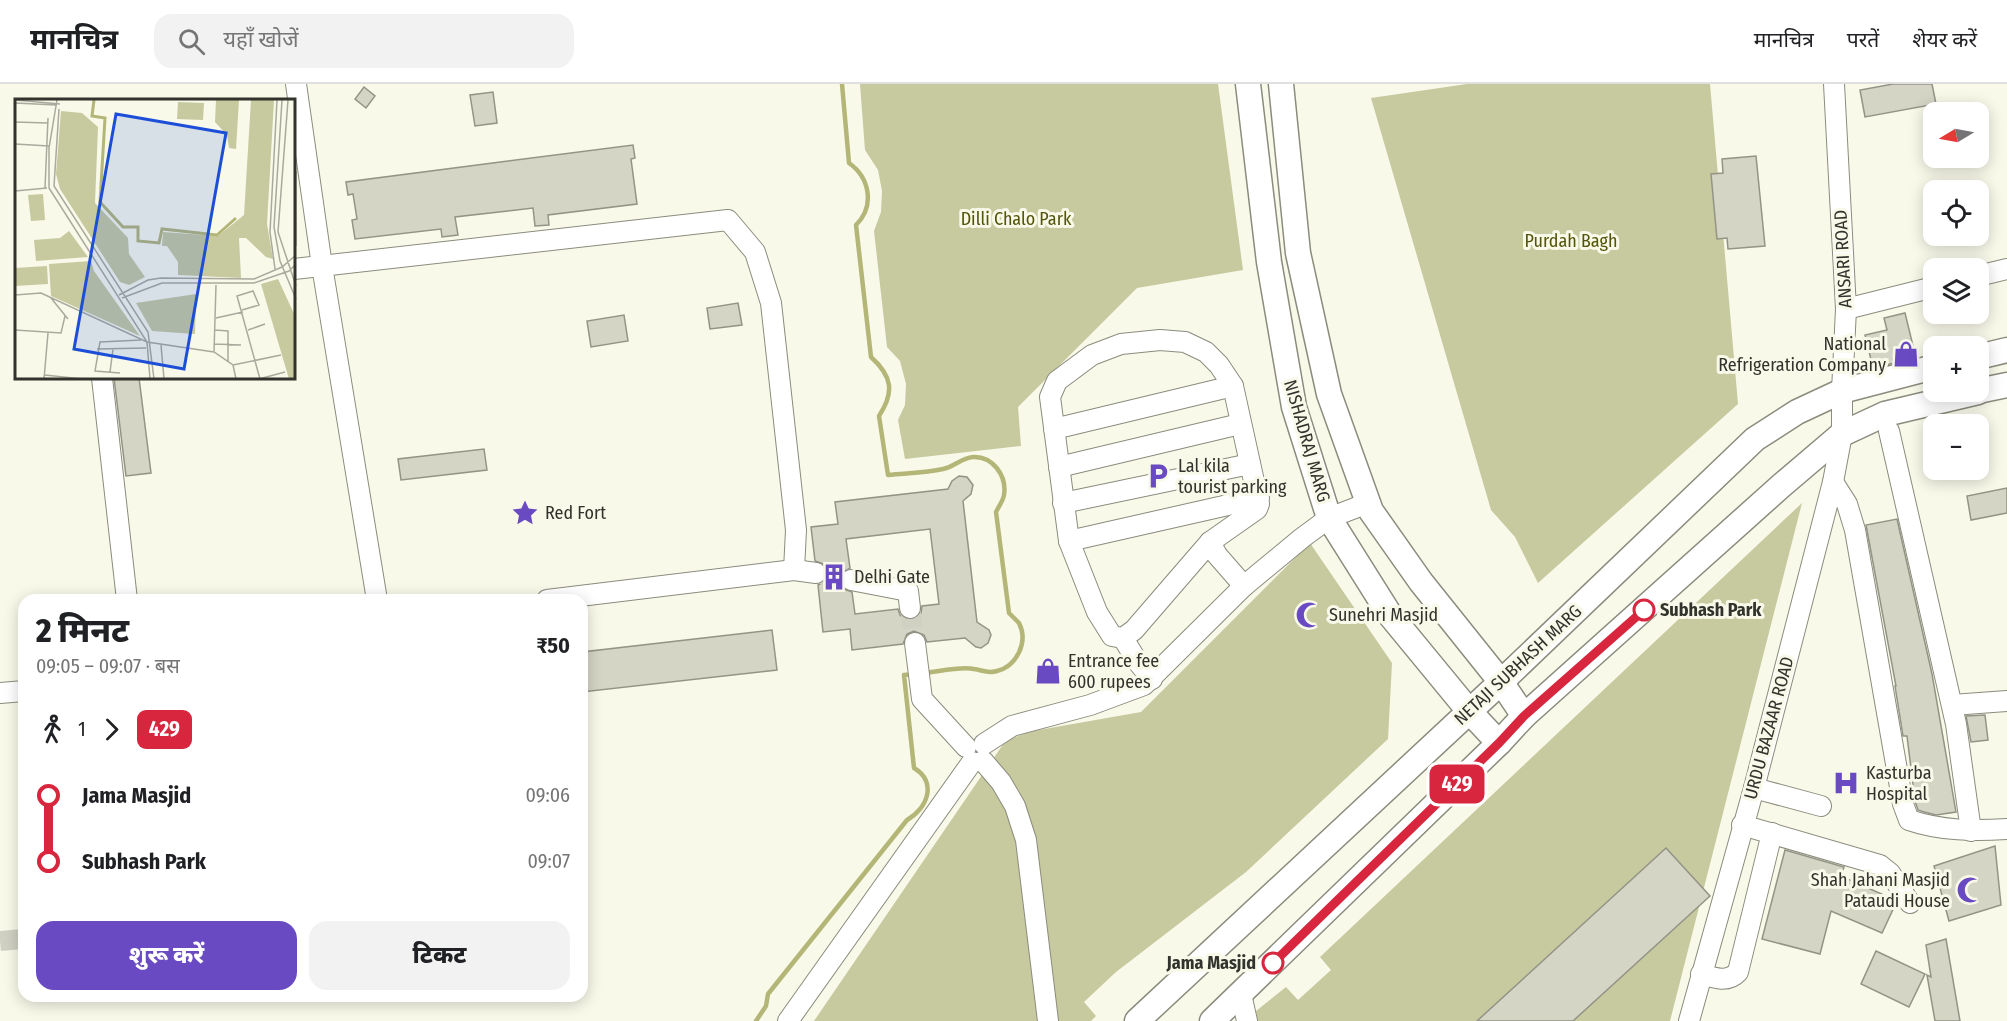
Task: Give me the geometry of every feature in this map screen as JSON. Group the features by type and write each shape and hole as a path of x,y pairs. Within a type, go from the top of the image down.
{"main road":[{"name":"NISHADRAJ MARG","path":"1248,84 1269,262 1294,406 1329,518 1390,615 1469,711 1499,743"},
{"name":"NISHADRAJ MARG","path":"1281,84 1298,253 1329,394 1371,511 1421,582 1501,682 1524,716"},
{"path":"1989,354 2007,350"},
{"name":"NETAJI SUBHASH MARG","path":"1137,1021 1501,682 1755,439 1797,412 1842,391 1923,370"},
{"path":"1989,389 2007,385"},
{"path":"1212,1021 1499,743 1524,716 1842,434 1885,414 1936,402"}],"street":[{"path":"296,84 322,266 376,594"},
{"name":"ANSARI ROAD","path":"1834,84 1846,309 1842,434"},
{"path":"296,269 728,220 755,252 771,303 796,530 794,570"},
{"path":"1989,273 2007,269"},
{"path":"1846,309 1923,290"},
{"path":"1161,339 1185,342 1206,352 1233,387 1258,498 1257,509 1210,542 1134,630 1123,638 1112,636 1097,612 1069,541 1062,503 1050,397 1057,381 1092,355 1121,344 1161,339"},
{"path":"102,380 125,594"},
{"path":"1054,429 1233,387"},
{"path":"1059,467 1240,423"},
{"path":"1889,431 1952,705 1971,831"},
{"name":"URDU BAZAAR ROAD","path":"1689,1021 1754,788 1833,482 1842,434"},
{"path":"1062,503 1250,464"},
{"path":"1833,482 1848,504 1855,530 1903,804 1909,820 1925,826 1971,831 2007,829"},
{"path":"1069,541 1258,498"},
{"path":"788,1021 976,753 1012,726 1101,701 1133,690 1152,679 1244,586 1302,538 1329,518 1368,503"},
{"path":"1210,542 1244,586"},
{"path":"588,595 794,570 816,573"},
{"path":"851,580 908,591 910,608"},
{"path":"1123,638 1137,661 1152,679"},
{"path":"916,650 922,699 976,753 1001,782 1015,806 1026,840 1048,1021"},
{"path":"0,693 18,692"},
{"path":"1952,705 2007,701"},
{"path":"1754,788 1821,806"},
{"path":"1742,825 1880,866 1890,873 1910,903"},
{"path":"1701,974 1718,979 1728,979 1738,972 1772,833"},
{"path":"1241,994 1247,1021"}],"green space":[{"name":"Dilli Chalo Park","path":"860,84 1218,84 1243,270 1137,288 1018,407 1021,446 905,459 898,420 905,405 906,384 900,361 887,347 874,231 881,212 882,191 878,170 865,150"},
{"name":"Purdah Bagh","path":"1467,84 1710,84 1738,404 1538,583 1515,537 1491,510 1371,98"},
{"path":"1802,503 1670,1021 1258,1021 1256,1011 1286,987 1298,1000 1331,970 1320,957"},
{"path":"1310,543 1392,663 1388,739 1246,872 1116,972 1084,1002 1096,1016 1091,1021 814,1021 1006,740 1033,731 1141,712"}],"building":[{"path":"1893,84 1932,84 1936,102 1923,102 1923,106 1865,117 1860,90"},
{"path":"364,87 375,96 366,108 355,99"},
{"path":"493,92 497,123 475,126 470,95"},
{"path":"633,145 635,158 631,159 637,204 548,215 549,225 535,226 533,208 455,217 458,235 442,237 441,229 355,239 352,220 357,219 353,194 348,195 346,182"},
{"path":"1756,156 1765,246 1728,249 1727,238 1717,239 1711,174 1723,173 1722,159"},
{"path":"738,303 742,325 710,329 707,308"},
{"path":"1905,313 1915,354 1893,359 1894,363 1873,368 1865,335 1887,330 1884,318"},
{"path":"624,315 628,341 591,347 587,321"},
{"path":"114,380 139,380 151,473 126,476"},
{"path":"484,449 487,470 401,480 398,459"},
{"path":"959,476 967,477 973,485 971,494 963,501 977,622 989,630 991,635 988,643 981,648 976,647 965,638 927,642 924,635 914,631 907,634 903,644 852,650 850,629 823,632 818,585 825,581 828,574 824,564 815,561 811,527 838,524 835,502 948,489 952,481","holes":["930,529 939,604 922,606 921,613 912,620 905,619 900,615 898,609 855,614 852,592 844,589 840,583 842,573 850,568 846,539"]},
{"path":"2007,488 2007,513 1971,520 1967,496"},
{"path":"1897,519 1932,674 1956,812 1936,815 1924,812 1918,810 1915,801 1907,736 1903,736 1866,525"},
{"path":"772,630 777,670 588,691 588,651"},
{"path":"1985,715 1988,740 1971,742 1966,716"},
{"name":"Shah Jahani Masjid Pataudi House","path":"1995,846 2001,905 1949,921 1934,866"},
{"path":"1666,848 1710,896 1573,1021 1477,1021"},
{"path":"1785,850 1844,867 1841,876 1893,899 1896,903 1882,933 1831,911 1820,954 1762,939"},
{"path":"1946,939 1960,1021 1935,1021 1927,975 1931,977 1926,945"},
{"path":"1876,951 1925,974 1909,1007 1861,984"}],"waterway":[{"path":"842,84 849,163 862,176 868,192 866,209 856,225 871,357 883,371 889,385 887,399 879,416 888,475 947,468 973,457 987,460 997,468 1004,488 1003,497 996,512 1009,613 1019,623 1022,631 1019,653 1010,664 994,672 962,668 923,673"},
{"path":"756,1021 766,1006 768,994 907,820 920,809 924,802 928,788 926,780 914,768 904,675 914,674"}],"tunnel":[{"path":"816,573 851,580"},
{"path":"910,608 915,643"},
{"path":"0,941 18,940"}],"bus line":[{"name":"429","path":"1273,963 1524,716 1644,610"}],"place":[{"name":"National Refrigeration Company","path":"1906,354"},
{"name":"Lal kila tourist parking","path":"1158,476"},
{"name":"Red Fort","path":"525,513"},
{"name":"Delhi Gate","path":"834,577"},
{"name":"Subhash Park","path":"1644,610"},
{"name":"Sunehri Masjid","path":"1309,615"},
{"name":"Entrance fee 600 rupees","path":"1048,671"},
{"name":"Kasturba Hospital","path":"1846,783"},
{"name":"Shah Jahani Masjid Pataudi House","path":"1970,890"},
{"name":"Jama Masjid","path":"1273,963"}]}
